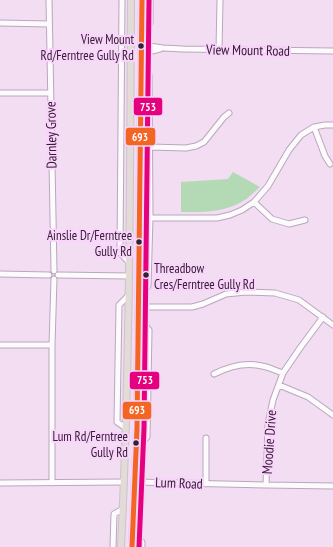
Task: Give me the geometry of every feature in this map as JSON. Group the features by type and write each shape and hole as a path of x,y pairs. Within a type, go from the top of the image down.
{"main road":[{"path":"121,547 126,428 129,295 131,0"},
{"path":"132,547 137,428 140,276 142,0"},
{"path":"131,49 142,45"},
{"path":"129,276 140,276"},
{"path":"126,428 137,428"},
{"name":"Lum Road","path":"124,482 135,482"},
{"path":"122,538 132,538"}],"street":[{"name":"Darnley Grove","path":"49,0 54,270"},
{"path":"122,0 120,253 129,262"},
{"path":"142,28 150,23 150,0"},
{"path":"219,50 220,0"},
{"path":"122,10 131,10"},
{"path":"0,23 49,24"},
{"name":"View Mount Road","path":"142,45 163,48 219,50 333,51"},
{"name":"View Mount Road","path":"142,58 148,52 163,48"},
{"path":"139,295 148,286 150,218 149,75 142,69"},
{"path":"0,93 50,93"},
{"path":"150,147 186,148 196,146 204,142 224,116 229,113"},
{"path":"150,218 217,218 242,210 254,202 268,186 288,150 301,135 314,127 333,125"},
{"path":"314,127 325,156 330,164"},
{"path":"254,202 272,219 289,224 305,220"},
{"path":"49,275 54,270 58,275"},
{"path":"0,274 49,275 54,279"},
{"path":"52,482 52,346 54,279 57,278 58,275 129,276"},
{"path":"139,307 192,307 226,294 246,292 275,293 299,300 333,324"},
{"path":"126,428 117,422 119,305 129,295"},
{"name":"Moodie Drive","path":"266,486 268,424 273,400 283,373 323,317"},
{"path":"136,448 147,437 149,330 139,318"},
{"path":"0,345 52,346"},
{"path":"214,374 224,369 253,364 283,373"},
{"path":"279,385 308,397 333,415"},
{"path":"206,438 206,484"},
{"name":"Lum Road","path":"0,483 124,482"},
{"name":"Lum Road","path":"135,482 266,486 333,486"},
{"path":"113,547 114,514 123,509"},
{"path":"132,538 142,542 142,547"}],"green space":[{"path":"233,172 260,187 245,200 228,208 213,211 181,212 181,182 228,179"}],"transit line":[{"name":"693","path":"132,547 137,428 142,0"},
{"name":"753","path":"139,547 144,428 149,0"}],"place":[{"name":"View Mount Rd/Ferntree Gully Rd","path":"141,46"},
{"name":"Ainslie Dr/Ferntree Gully Rd","path":"139,242"},
{"name":"Threadbow Cres/Ferntree Gully Rd","path":"146,275"},
{"name":"Lum Rd/Ferntree Gully Rd","path":"136,443"}]}
